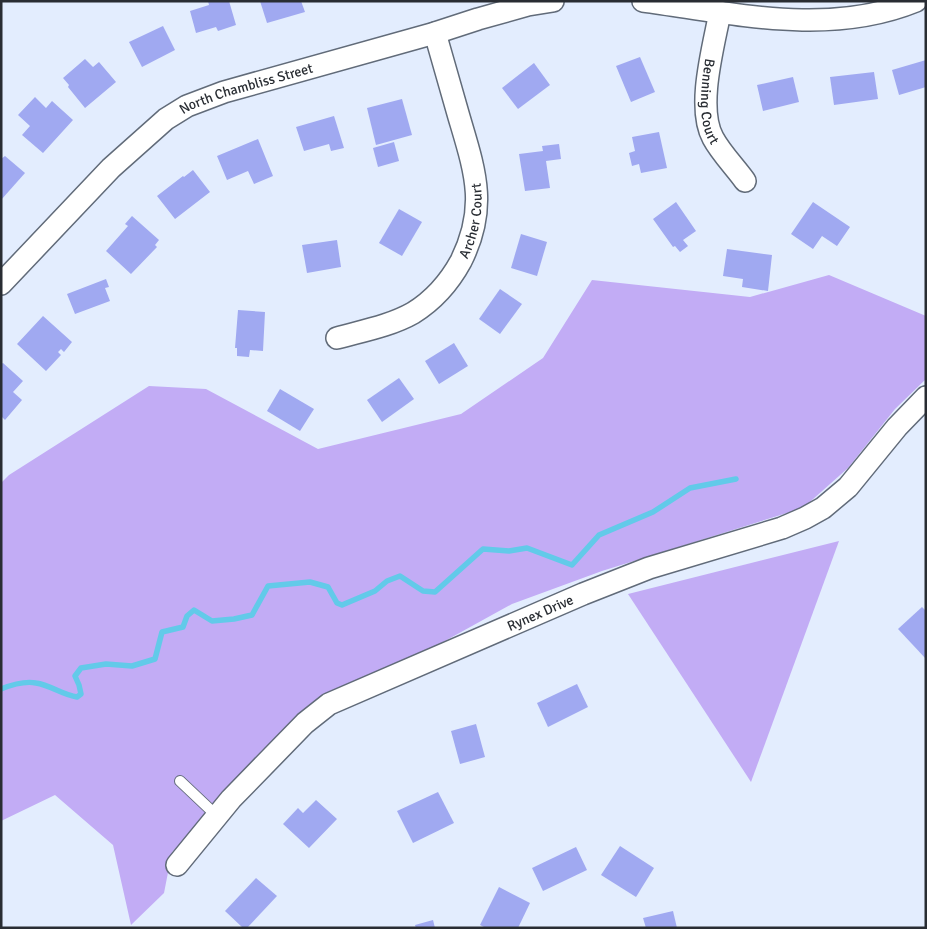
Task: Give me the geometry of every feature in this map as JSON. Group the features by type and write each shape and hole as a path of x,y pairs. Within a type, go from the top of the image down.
{"street":[{"name":"North Chambliss Street","path":"1,284 111,168 166,119 188,106 224,92 528,5 553,1"},
{"path":"643,1 771,19 808,21 835,20 903,6 916,1"},
{"name":"Benning Court","path":"720,12 707,83 706,108 712,137 745,181"},
{"name":"Archer Court","path":"337,338 399,320 426,304 446,286 472,238 476,221 476,177 435,33"},
{"name":"Rynex Drive","path":"177,864 217,816 305,724 328,704 583,594 649,568 782,528 817,512 848,487 897,427 926,397"}],"lane":[{"path":"180,782 217,816"}],"shaded area":[{"path":"829,275 926,316 926,379 895,409 848,468 803,508 602,571 512,604 320,710 172,852 164,893 131,925 113,845 55,795 1,821 1,483 9,475 149,386 206,389 318,449 461,414 543,358 592,280 750,297"},
{"path":"839,541 751,782 628,594"}],"building":[{"path":"208,1 229,1 236,25 218,31 216,27 196,33 190,11 209,5"},
{"path":"260,1 301,1 305,12 267,23"},
{"path":"163,26 175,50 142,67 129,42"},
{"path":"640,57 655,92 631,102 616,66"},
{"path":"85,59 93,67 99,62 116,82 85,108 63,78"},
{"path":"926,60 926,87 899,95 892,70"},
{"path":"534,63 550,85 518,109 502,88"},
{"path":"874,72 878,99 834,105 830,77"},
{"path":"793,77 799,102 763,111 757,85"},
{"path":"35,97 46,108 52,101 73,120 43,153 22,135 30,126 18,115"},
{"path":"402,99 412,135 376,145 367,108"},
{"path":"334,116 344,148 331,151 329,144 304,151 296,127"},
{"path":"659,132 667,168 641,173 639,164 632,166 629,153 635,151 632,137"},
{"path":"258,139 273,176 254,184 248,171 227,180 217,156"},
{"path":"394,142 399,161 378,167 373,148"},
{"path":"559,144 561,159 546,161 550,188 525,191 519,154 543,151 542,146"},
{"path":"5,156 25,173 1,200 1,159"},
{"path":"193,170 210,192 175,219 157,196"},
{"path":"676,202 696,231 683,240 688,246 680,252 675,246 673,247 653,219"},
{"path":"813,202 850,227 837,246 822,236 813,249 791,234"},
{"path":"399,209 422,222 402,256 379,243"},
{"path":"132,216 159,240 155,245 157,247 131,274 106,251 128,226 125,224"},
{"path":"521,234 547,242 537,276 511,268"},
{"path":"337,240 341,267 307,273 302,245"},
{"path":"727,249 772,255 768,291 742,287 743,279 723,276"},
{"path":"106,279 109,287 105,288 110,301 75,314 67,294"},
{"path":"500,289 522,304 500,334 479,319"},
{"path":"238,310 265,312 263,351 250,350 249,357 237,356 237,348 235,348"},
{"path":"43,316 72,342 64,352 61,349 58,352 61,355 46,371 17,344"},
{"path":"454,343 468,366 439,384 425,361"},
{"path":"3,363 23,381 13,392 22,400 5,420 1,416 1,364"},
{"path":"399,378 414,399 382,422 367,400"},
{"path":"280,389 314,409 300,431 267,411"},
{"path":"922,607 926,611 926,659 898,629"},
{"path":"577,684 588,707 548,727 537,703"},
{"path":"476,724 485,757 460,764 451,731"},
{"path":"438,792 454,823 413,843 397,811"},
{"path":"316,800 337,819 309,848 283,824 298,808 303,813"},
{"path":"620,846 654,868 636,897 601,875"},
{"path":"576,847 587,870 543,891 532,868"},
{"path":"256,878 277,896 247,928 243,928 225,911"},
{"path":"499,887 530,903 518,928 486,928 480,925"},
{"path":"673,911 677,928 646,928 643,918"},
{"path":"433,920 435,928 416,928 415,925"}],"waterway":[{"path":"1,689 18,684 32,683 41,684 77,697 81,694 75,676 81,668 106,664 132,666 155,659 162,632 183,627 187,616 194,610 212,621 252,615 268,586 310,582 328,587 337,603 342,605 375,591 387,581 400,576 423,591 435,592 483,549 509,551 527,548 572,565 599,535 653,512 690,488 736,479"}]}
